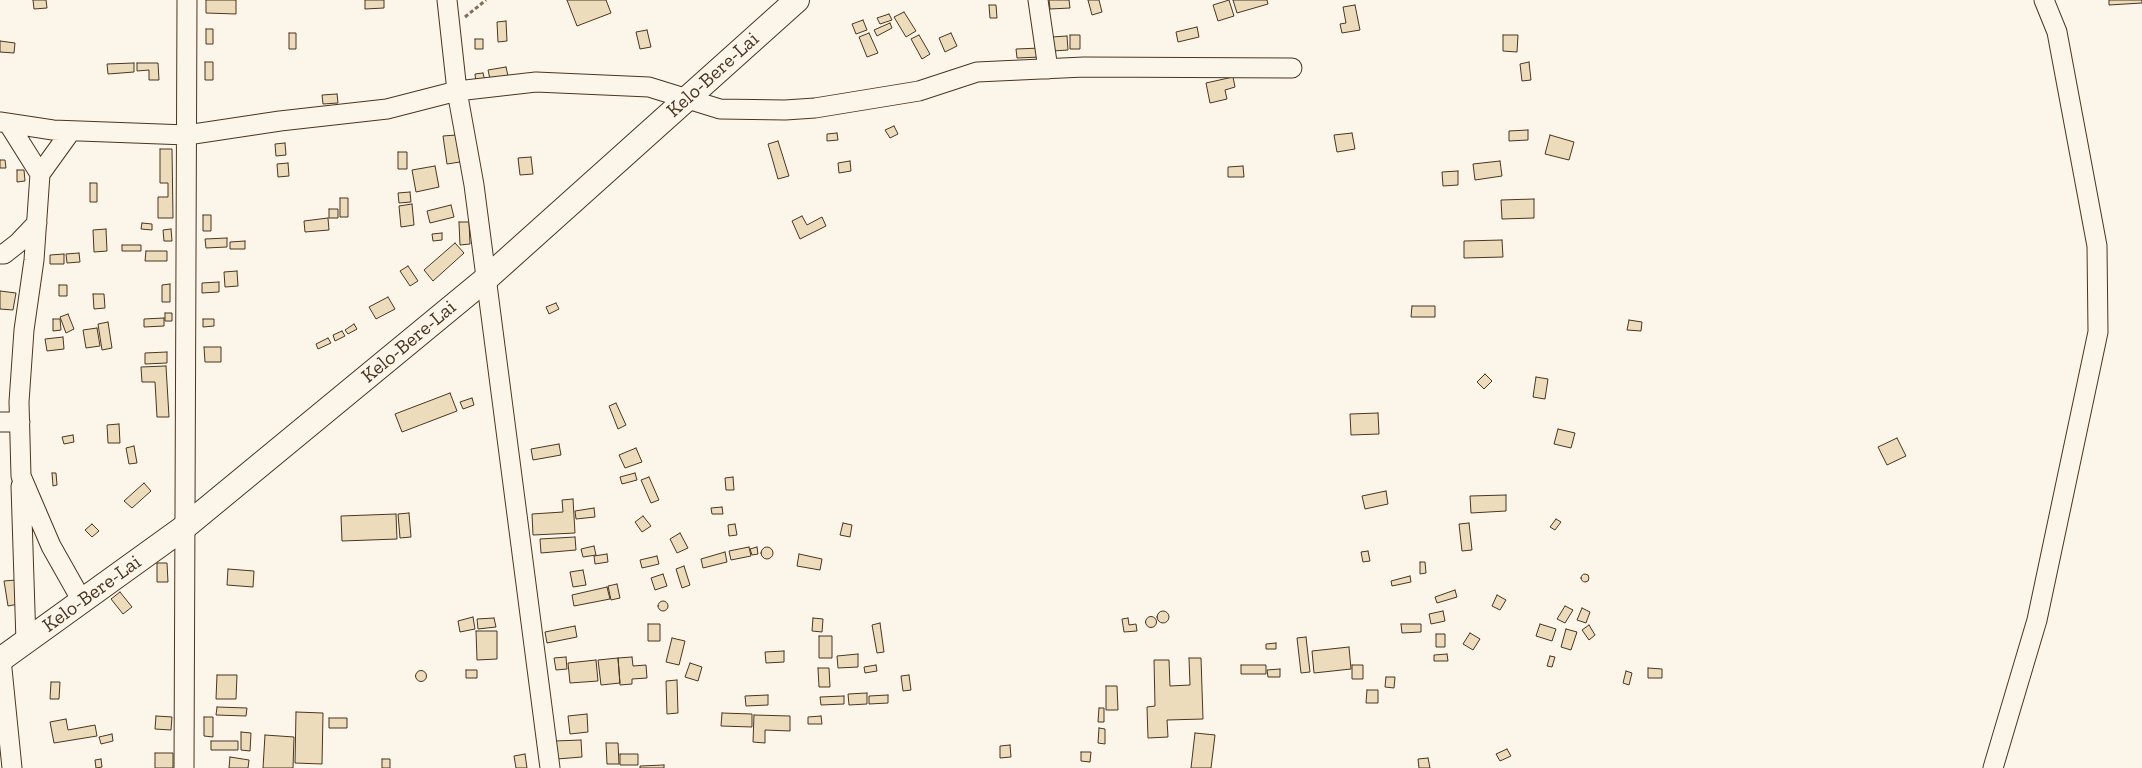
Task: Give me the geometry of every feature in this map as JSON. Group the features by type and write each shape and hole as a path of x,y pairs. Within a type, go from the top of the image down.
{"main road":[{"name":"Kelo-Bere-Lai","path":"1,660 186,526 487,278 797,0"}],"street":[{"path":"184,768 187,0"},
{"path":"447,0 457,91 474,185 487,278 550,768"},
{"path":"1038,0 1048,69"},
{"path":"1993,768 2037,620 2098,332 2097,246 2057,32 2044,0"},
{"path":"4,122 53,130 187,135 280,121 387,109 457,91 536,82 649,86 720,109 785,110 816,108 919,90 977,72 1084,68 1292,68"},
{"path":"4,122 40,174"},
{"path":"26,642 19,402 24,330 34,260 40,174 72,131"},
{"path":"0,254 4,254 18,243 37,223"},
{"path":"0,422 20,422"},
{"path":"21,476 51,546 82,601"},
{"path":"1,660 12,768"}],"building":[{"path":"33,0 46,0 47,8 34,9"},
{"path":"206,0 236,0 236,14 206,13"},
{"path":"365,0 384,0 384,8 365,9"},
{"path":"567,0 606,0 611,13 577,26"},
{"path":"1049,0 1069,0 1070,8 1050,9"},
{"path":"1088,0 1099,0 1102,12 1092,15"},
{"path":"1229,0 1234,16 1218,21 1213,5"},
{"path":"1233,0 1267,0 1268,4 1237,13"},
{"path":"2109,0 2142,0 2142,3 2109,5"},
{"path":"989,5 996,5 997,18 990,18"},
{"path":"1355,5 1360,30 1342,33 1340,24 1346,23 1343,7"},
{"path":"904,12 916,31 906,37 894,17"},
{"path":"889,14 892,20 880,24 877,18"},
{"path":"863,20 867,30 856,34 852,24"},
{"path":"506,21 507,41 498,42 497,22"},
{"path":"890,23 892,28 877,36 874,30"},
{"path":"1197,27 1199,37 1178,42 1176,32"},
{"path":"206,29 213,29 213,44 206,44"},
{"path":"647,30 651,47 640,49 636,32"},
{"path":"289,33 296,33 296,49 289,49"},
{"path":"869,33 878,53 867,57 859,37"},
{"path":"951,33 957,46 945,52 939,38"},
{"path":"919,35 930,54 922,59 911,39"},
{"path":"1070,35 1080,35 1080,49 1070,49"},
{"path":"1503,35 1518,35 1517,52 1503,51"},
{"path":"1067,36 1068,50 1053,51 1052,37"},
{"path":"475,39 483,39 483,49 475,49"},
{"path":"0,41 15,43 14,53 0,52"},
{"path":"1041,48 1041,57 1017,58 1016,49"},
{"path":"205,62 213,62 213,80 205,80"},
{"path":"1529,62 1531,80 1522,81 1520,64"},
{"path":"134,63 134,72 108,74 107,64"},
{"path":"137,63 158,63 159,80 149,80 149,70 137,71"},
{"path":"506,67 508,76 490,79 488,70"},
{"path":"483,73 485,81 476,83 475,74"},
{"path":"1233,77 1235,87 1225,90 1227,99 1210,103 1206,83"},
{"path":"337,94 338,103 323,104 322,95"},
{"path":"894,126 898,134 890,138 885,130"},
{"path":"1528,130 1528,140 1509,141 1509,131"},
{"path":"837,133 838,140 827,141 827,134"},
{"path":"1352,133 1355,149 1337,152 1334,135"},
{"path":"456,135 460,162 447,164 443,136"},
{"path":"1550,135 1574,142 1569,160 1545,154"},
{"path":"778,141 789,176 778,179 768,144"},
{"path":"285,143 286,155 276,156 275,144"},
{"path":"160,149 172,149 173,218 158,218 158,197 168,197 168,183 160,183"},
{"path":"398,152 407,152 407,169 398,169"},
{"path":"531,157 533,174 520,175 518,158"},
{"path":"0,160 5,160 6,168 0,168"},
{"path":"850,161 851,171 839,173 838,163"},
{"path":"1500,161 1502,176 1475,180 1473,164"},
{"path":"288,163 289,176 278,177 277,164"},
{"path":"435,166 439,187 416,192 412,170"},
{"path":"1243,166 1244,177 1228,177 1228,167"},
{"path":"17,170 24,170 25,181 17,182"},
{"path":"1458,171 1458,185 1443,186 1442,172"},
{"path":"90,183 97,183 97,202 90,202"},
{"path":"410,192 411,202 399,203 398,193"},
{"path":"340,198 348,198 348,217 340,217"},
{"path":"1534,199 1534,218 1502,219 1501,200"},
{"path":"412,204 414,225 401,227 399,206"},
{"path":"451,205 454,217 430,223 427,211"},
{"path":"329,209 338,209 338,218 329,218"},
{"path":"203,215 211,215 211,231 203,231"},
{"path":"802,216 807,225 822,217 826,226 800,239 792,221"},
{"path":"328,218 329,230 305,232 304,221"},
{"path":"459,222 469,222 470,244 460,245"},
{"path":"142,223 152,224 152,230 141,229"},
{"path":"106,229 107,251 94,252 93,230"},
{"path":"171,229 172,241 164,241 163,230"},
{"path":"442,233 442,240 433,241 432,234"},
{"path":"227,238 227,247 206,248 205,239"},
{"path":"1502,240 1503,257 1464,258 1464,241"},
{"path":"245,241 245,249 230,249 230,242"},
{"path":"455,243 464,253 433,281 424,270"},
{"path":"122,245 141,245 141,251 122,251"},
{"path":"146,251 167,251 167,261 145,261"},
{"path":"79,253 80,262 67,263 66,254"},
{"path":"64,254 64,264 50,264 50,255"},
{"path":"408,266 418,281 410,286 400,271"},
{"path":"237,271 238,286 225,287 224,272"},
{"path":"219,282 219,292 202,293 202,283"},
{"path":"170,284 170,302 162,302 162,285"},
{"path":"59,285 67,285 67,296 59,296"},
{"path":"0,291 16,293 13,310 0,309"},
{"path":"93,294 104,294 105,308 94,309"},
{"path":"388,297 395,309 376,319 369,307"},
{"path":"556,303 559,309 549,314 546,307"},
{"path":"1412,306 1435,306 1435,317 1411,317"},
{"path":"165,313 172,313 172,321 165,321"},
{"path":"68,314 74,329 66,333 60,317"},
{"path":"164,318 164,326 144,327 144,319"},
{"path":"53,319 60,319 61,330 53,331"},
{"path":"203,319 214,319 214,326 203,327"},
{"path":"1629,320 1642,322 1641,331 1627,330"},
{"path":"108,322 112,348 102,350 98,324"},
{"path":"354,324 357,329 348,334 345,330"},
{"path":"97,328 100,346 86,348 83,330"},
{"path":"342,331 345,336 335,341 333,335"},
{"path":"63,337 64,349 47,351 45,339"},
{"path":"328,338 331,343 318,349 316,344"},
{"path":"204,347 221,347 221,362 205,362"},
{"path":"167,352 167,363 145,364 145,353"},
{"path":"166,366 169,417 157,417 155,382 142,382 141,367"},
{"path":"1485,374 1492,381 1484,389 1477,382"},
{"path":"1536,377 1548,379 1545,399 1533,397"},
{"path":"450,393 457,411 402,432 395,414"},
{"path":"472,398 474,405 463,409 460,402"},
{"path":"616,403 626,425 618,429 609,406"},
{"path":"1378,413 1379,434 1351,435 1350,414"},
{"path":"119,424 120,443 108,443 107,425"},
{"path":"1558,429 1575,433 1571,448 1554,444"},
{"path":"73,435 74,442 64,444 62,437"},
{"path":"1897,438 1906,456 1887,465 1878,447"},
{"path":"559,444 561,455 533,460 531,449"},
{"path":"134,446 137,463 129,464 126,448"},
{"path":"636,448 642,462 625,468 619,455"},
{"path":"52,473 56,473 57,485 53,486"},
{"path":"635,473 637,480 622,484 620,477"},
{"path":"649,477 659,500 651,503 641,480"},
{"path":"733,477 734,490 726,490 725,478"},
{"path":"144,483 151,491 132,508 124,501"},
{"path":"1386,491 1388,504 1365,509 1362,496"},
{"path":"1506,495 1506,511 1471,513 1470,496"},
{"path":"573,499 575,533 533,535 532,514 563,512 562,500"},
{"path":"722,507 723,514 712,514 711,508"},
{"path":"594,508 595,517 576,519 575,511"},
{"path":"409,513 411,537 400,538 398,514"},
{"path":"396,514 397,539 342,541 341,516"},
{"path":"643,516 651,526 642,532 635,522"},
{"path":"1556,519 1561,522 1555,530 1550,527"},
{"path":"843,523 852,525 850,537 840,535"},
{"path":"1469,523 1472,550 1462,551 1459,524"},
{"path":"92,524 99,531 92,537 85,530"},
{"path":"735,524 737,535 729,536 728,525"},
{"path":"680,533 688,548 677,553 670,539"},
{"path":"575,537 576,550 541,553 540,539"},
{"path":"594,546 596,555 583,557 581,549"},
{"path":"749,547 751,556 731,560 729,551"},
{"path":"757,547 758,554 752,555 750,549"},
{"path":"767,547 773,553 767,559 761,553"},
{"path":"1368,551 1370,561 1363,562 1361,552"},
{"path":"725,552 727,562 703,568 701,559"},
{"path":"607,554 608,562 595,564 594,556"},
{"path":"799,554 822,559 820,570 797,566"},
{"path":"657,556 659,564 642,568 640,560"},
{"path":"1420,562 1425,562 1426,573 1420,574"},
{"path":"157,563 167,563 168,582 157,582"},
{"path":"684,566 690,585 682,588 676,569"},
{"path":"228,569 254,571 253,587 227,585"},
{"path":"583,570 586,585 573,587 570,572"},
{"path":"663,574 667,586 655,590 651,578"},
{"path":"1585,574 1589,578 1585,582 1581,578"},
{"path":"1410,576 1411,582 1392,586 1391,581"},
{"path":"16,580 19,604 8,606 4,581"},
{"path":"617,584 620,598 611,600 608,586"},
{"path":"607,587 610,599 574,606 572,595"},
{"path":"1455,590 1457,597 1437,603 1435,597"},
{"path":"120,592 132,607 123,614 111,599"},
{"path":"1497,595 1506,600 1500,610 1492,606"},
{"path":"663,601 668,606 663,611 658,606"},
{"path":"1565,606 1573,610 1565,623 1557,619"},
{"path":"1582,608 1590,612 1586,623 1577,620"},
{"path":"1163,611 1169,617 1163,623 1157,617"},
{"path":"1443,611 1445,621 1431,624 1429,614"},
{"path":"1151,616 1157,622 1151,628 1145,622"},
{"path":"473,617 475,629 460,632 458,621"},
{"path":"494,618 496,627 478,629 477,619"},
{"path":"813,618 823,619 822,632 812,631"},
{"path":"1128,618 1129,625 1136,624 1137,631 1124,632 1122,619"},
{"path":"880,623 884,652 877,653 872,625"},
{"path":"648,624 660,624 660,641 648,641"},
{"path":"1401,624 1421,624 1421,632 1402,633"},
{"path":"1540,624 1556,629 1552,641 1536,636"},
{"path":"1589,625 1595,635 1589,640 1582,630"},
{"path":"575,626 577,637 547,643 545,632"},
{"path":"1566,629 1577,632 1571,650 1561,647"},
{"path":"476,631 497,631 497,659 477,660"},
{"path":"1470,633 1480,639 1473,650 1463,644"},
{"path":"1436,634 1445,634 1445,647 1436,647"},
{"path":"819,636 832,636 832,658 819,658"},
{"path":"1306,637 1310,672 1301,673 1297,638"},
{"path":"672,638 685,641 679,665 666,662"},
{"path":"1276,643 1276,649 1266,649 1266,644"},
{"path":"1349,647 1351,669 1314,673 1312,651"},
{"path":"784,651 784,662 766,663 765,652"},
{"path":"858,654 858,667 838,668 837,656"},
{"path":"1447,654 1448,661 1434,661 1434,655"},
{"path":"1550,656 1555,657 1552,667 1547,666"},
{"path":"566,657 567,669 556,670 554,658"},
{"path":"632,657 633,666 646,665 647,678 632,679 632,684 620,685 618,658"},
{"path":"618,658 620,683 601,685 598,660"},
{"path":"1189,658 1201,658 1203,719 1167,720 1168,737 1148,738 1147,707 1155,706 1154,660 1169,660 1170,686 1190,685"},
{"path":"596,660 598,681 570,683 568,663"},
{"path":"690,663 702,667 698,681 685,677"},
{"path":"876,665 877,671 865,673 864,667"},
{"path":"1241,665 1266,665 1266,674 1241,674"},
{"path":"1352,665 1363,665 1363,679 1352,679"},
{"path":"818,668 829,668 830,687 819,687"},
{"path":"1648,668 1662,669 1662,678 1648,678"},
{"path":"1280,669 1280,677 1268,677 1267,670"},
{"path":"421,670 427,676 421,682 415,676"},
{"path":"466,670 477,670 477,678 466,678"},
{"path":"1626,671 1632,673 1629,685 1623,683"},
{"path":"217,675 237,675 236,699 216,699"},
{"path":"909,675 911,690 903,691 901,676"},
{"path":"1386,677 1395,677 1394,688 1385,687"},
{"path":"677,680 678,713 667,714 666,681"},
{"path":"51,682 60,682 59,699 50,699"},
{"path":"1106,686 1117,686 1118,710 1106,710"},
{"path":"1367,690 1378,690 1378,703 1366,703"},
{"path":"867,693 867,704 849,705 848,694"},
{"path":"768,695 768,705 746,706 745,696"},
{"path":"888,695 888,703 869,704 869,696"},
{"path":"844,696 844,704 821,705 820,697"},
{"path":"217,707 247,708 246,716 216,715"},
{"path":"1099,708 1104,708 1104,722 1098,722"},
{"path":"296,712 323,713 322,764 295,763"},
{"path":"722,713 752,714 752,727 721,726"},
{"path":"587,714 588,732 570,734 568,716"},
{"path":"754,715 790,716 790,731 765,730 765,743 753,742"},
{"path":"156,716 172,717 171,730 155,729"},
{"path":"821,716 822,724 808,724 808,717"},
{"path":"204,717 213,717 213,737 204,736"},
{"path":"329,718 347,718 347,728 329,728"},
{"path":"66,719 68,730 95,725 97,736 54,743 50,722"},
{"path":"1099,728 1105,729 1105,744 1098,743"},
{"path":"241,732 251,733 250,751 241,750"},
{"path":"1195,733 1215,735 1211,768 1191,768"},
{"path":"112,734 113,741 101,744 99,737"},
{"path":"265,735 294,737 293,768 263,768"},
{"path":"581,740 582,757 557,759 555,741"},
{"path":"211,741 238,741 238,750 211,750"},
{"path":"606,743 618,743 619,764 607,764"},
{"path":"1010,745 1011,757 1000,758 1000,746"},
{"path":"1507,749 1511,756 1500,761 1496,754"},
{"path":"1081,752 1091,752 1090,762 1081,761"},
{"path":"155,753 173,753 173,768 155,768"},
{"path":"525,754 527,768 516,768 514,756"},
{"path":"620,754 638,754 638,765 620,765"},
{"path":"230,757 249,760 248,768 229,768"},
{"path":"1428,758 1430,768 1419,768 1418,759"},
{"path":"101,759 102,767 96,768 95,760"},
{"path":"382,759 390,759 390,768 382,768"},
{"path":"664,765 664,768 640,768 640,766"}]}
